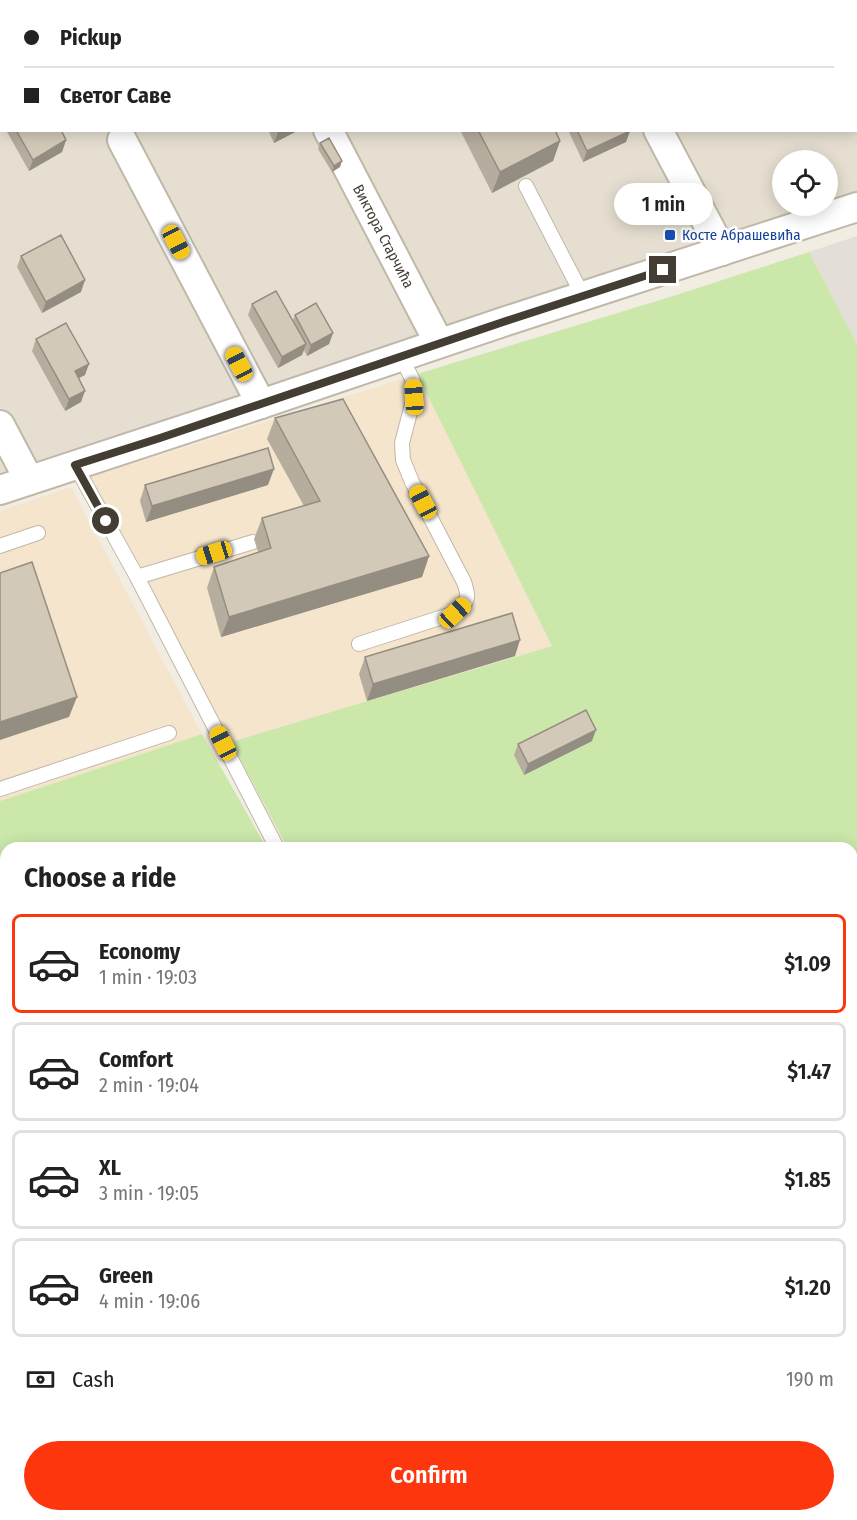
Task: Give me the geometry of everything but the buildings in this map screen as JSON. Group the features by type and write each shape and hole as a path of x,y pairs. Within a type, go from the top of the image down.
{"street":[{"name":"Виктора Старчића","path":"329,132 439,344"},
{"path":"659,132 722,251"},
{"path":"122,140 261,404"},
{"path":"0,490 583,296 857,209"},
{"path":"0,425 29,480"}],"lane":[{"path":"526,186 583,296"},
{"path":"359,644 455,613 466,602 468,593 403,460 402,443 414,397 413,381 401,356"},
{"path":"75,465 137,577 274,842"},
{"path":"0,546 38,533"},
{"path":"137,577 253,542"},
{"path":"0,789 169,733"}],"shaded area":[{"path":"0,132 857,132 857,207 838,213 838,150 772,150 772,216 830,216 0,490"},
{"path":"857,236 857,344 809,252"},
{"path":"417,374 552,646 231,742 91,477"},
{"path":"71,487 202,734 0,801 0,511"}],"green space":[{"path":"809,252 857,344 857,842 284,842 231,742 552,646 417,374"},
{"path":"202,734 263,842 0,842 0,801"}],"place":[{"name":"Косте Абрашевића","path":"670,235"}],"route":[{"path":"106,521 75,465 663,270"}]}
